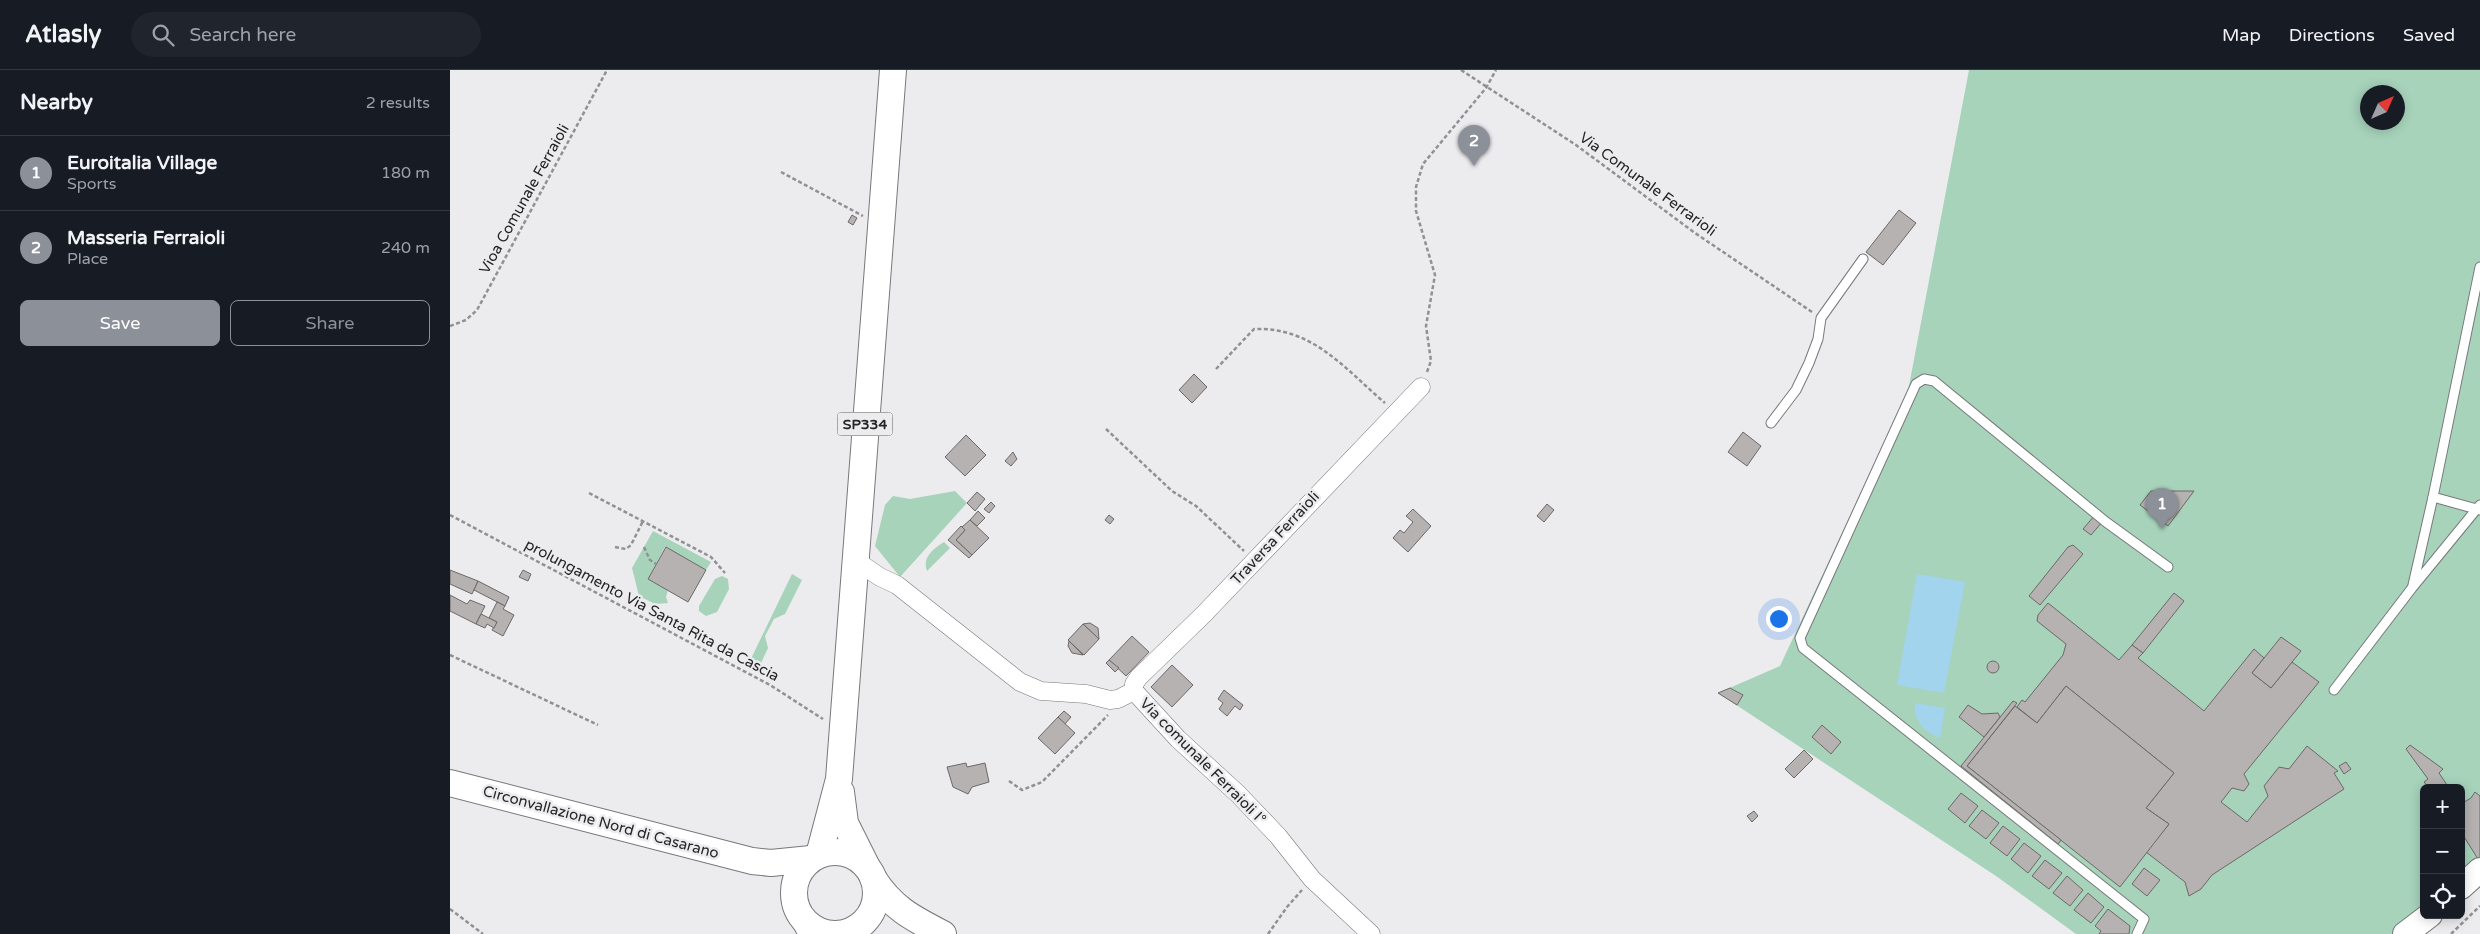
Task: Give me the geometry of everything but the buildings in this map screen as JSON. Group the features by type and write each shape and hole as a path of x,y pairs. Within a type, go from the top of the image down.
{"main road":[{"name":"SP334","path":"839,779 893,70"},
{"path":"803,919 794,886 798,876 815,857 839,779"},
{"path":"839,779 845,823 875,886 874,904 858,927"},
{"name":"Circonvallazione Nord di Casarano","path":"450,782 752,861"},
{"path":"752,861 792,862 835,852 850,855 870,874 884,896 912,918 943,934"},
{"path":"752,861 783,888 803,919 818,930 838,933 858,927 885,913 912,918"}],"street":[{"name":"Traversa Ferraioli","path":"1134,691 1134,684 1139,677 1203,615 1421,387"},
{"name":"Via comunale Ferraioli I°","path":"855,560 880,577 897,585 1026,685 1041,691 1118,699 1134,691 1172,732 1238,794 1278,836 1312,879 1371,934"},
{"path":"2465,883 2480,870"},
{"path":"2405,934 2425,919"}],"lane":[{"path":"1771,423 1796,390 1809,363 1818,339 1821,318 1863,259"},
{"path":"2412,588 2433,497 2480,267"},
{"path":"2136,934 2144,919 1803,648 1800,638 1916,384 1924,379 1934,381 2106,522 2168,567"},
{"path":"2334,690 2412,588 2479,507 2433,497"}],"path":[{"name":"Vioa Comunale Ferraioli","path":"450,326 466,320 477,310 607,70"},
{"name":"Via Comunale Ferrarioli","path":"1462,70 1486,88 1576,145 1695,233 1821,318"},
{"path":"1421,387 1431,361 1426,326 1435,275 1416,210 1416,187 1423,164 1486,88 1496,70"},
{"path":"781,172 880,225"},
{"path":"1216,369 1254,329 1278,330 1295,334 1330,352 1346,370 1396,413"},
{"path":"1106,429 1172,491 1196,506 1254,560"},
{"path":"589,493 711,557 726,572"},
{"name":"prolungamento Via Santa Rita da Cascia","path":"450,515 770,684 819,717 842,728"},
{"path":"615,547 626,549 631,545 643,521"},
{"path":"644,547 650,560 656,564"},
{"path":"450,655 598,725"},
{"path":"1009,781 1022,790 1042,782 1108,715 1118,699"},
{"path":"1268,934 1287,907 1312,879"},
{"path":"2451,934 2480,906"},
{"path":"450,909 483,934"}],"green space":[{"path":"1969,70 2480,70 2480,856 2476,865 2465,875 2465,784 2420,784 2420,914 2391,934 2076,934 1996,876 1718,693 1780,666 1908,391"},
{"path":"955,491 967,503 900,577 875,546 885,505 893,496 910,499"},
{"path":"653,531 711,562 706,570 665,547 648,579 668,590 666,597 668,603 655,604 639,596 632,568"},
{"path":"944,542 950,548 927,571 926,562 929,554"},
{"path":"792,574 802,580 785,614 774,619 765,636 768,648 757,672 747,667"},
{"path":"722,576 728,579 729,589 717,612 706,616 699,611 699,606 715,579"}],"water":[{"path":"1917,574 1965,582 1944,693 1897,685"},
{"path":"1915,703 1945,708 1940,738 1921,725 1916,715"}],"place":[{"name":"Masseria Ferraioli","path":"1474,166"},
{"name":"Euroitalia Village","path":"2162,529"}]}
